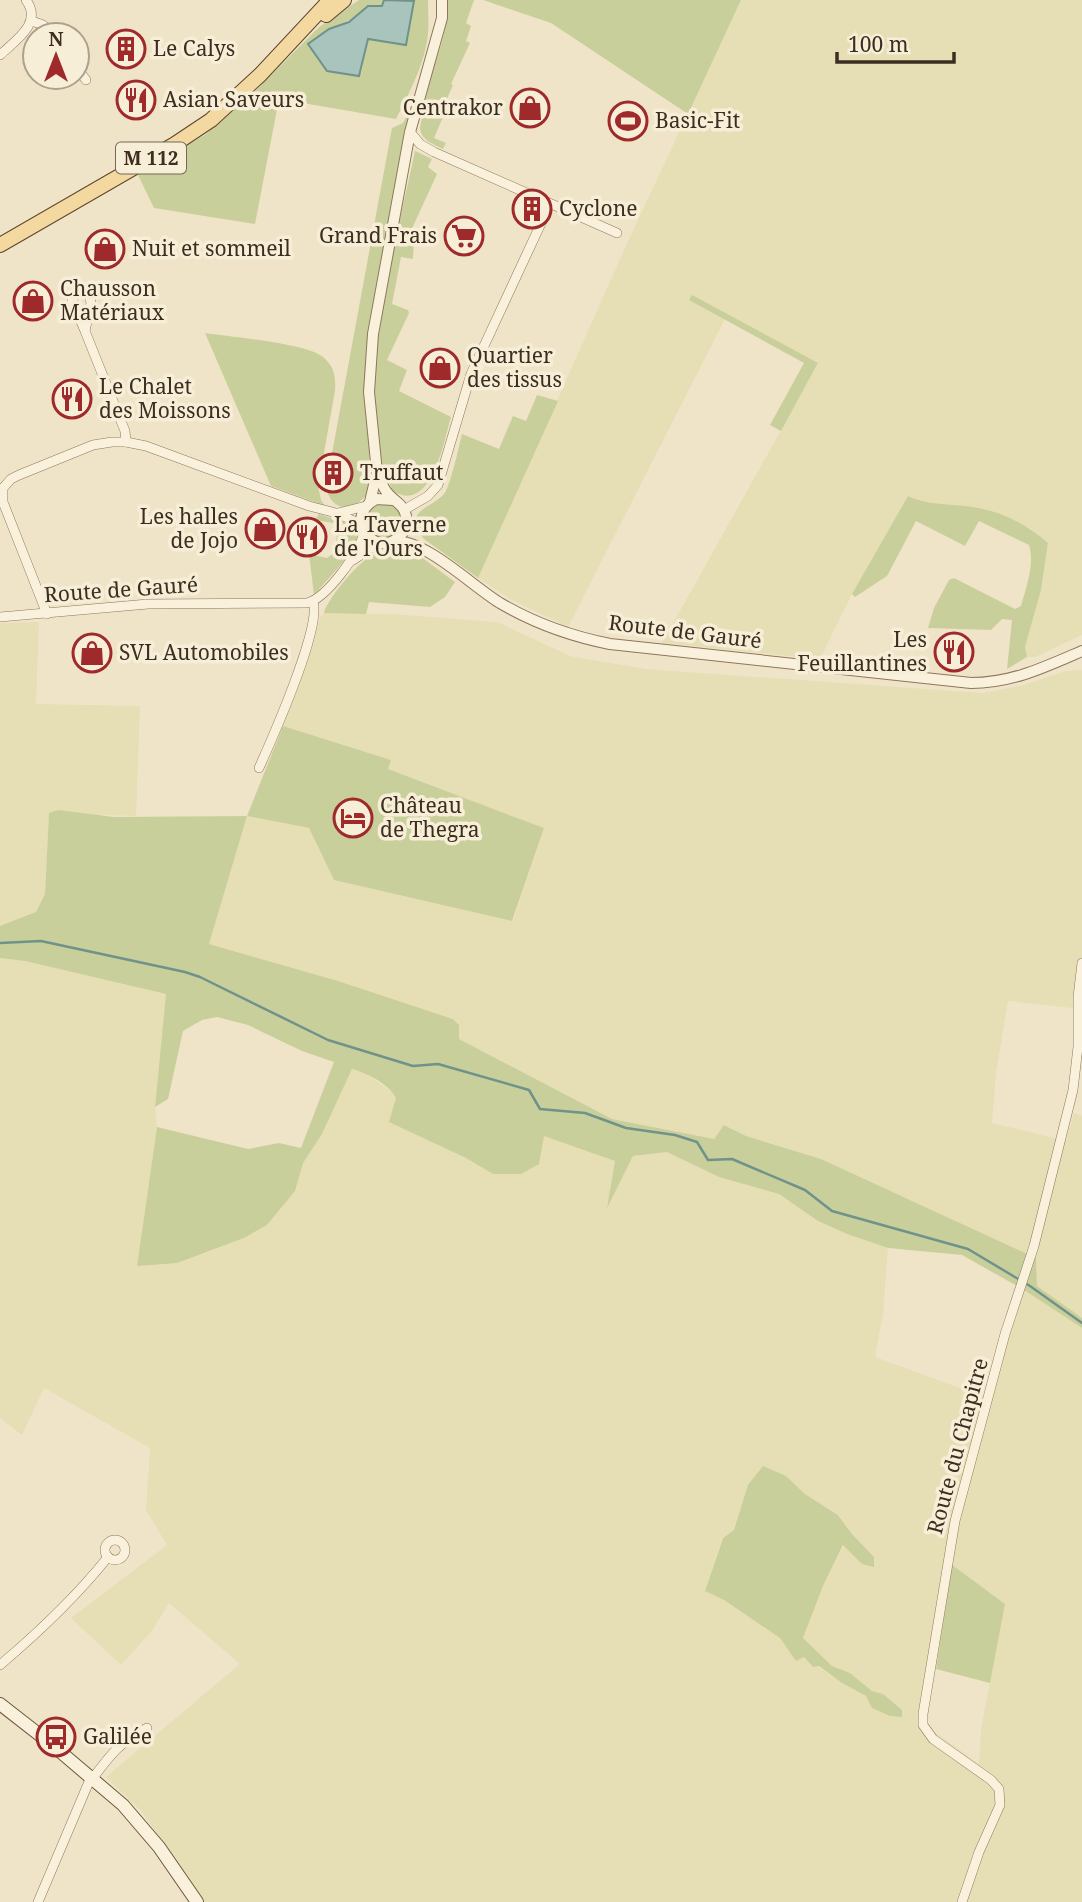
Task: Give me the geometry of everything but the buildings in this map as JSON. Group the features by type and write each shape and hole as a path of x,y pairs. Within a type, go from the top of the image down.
{"main road":[{"name":"M 112","path":"285,50 330,0"},
{"name":"M 112","path":"0,245 194,132 220,113 285,50 344,0"},
{"path":"0,1704 92,1778 140,1823 197,1902"}],"street":[{"path":"26,0 32,9 32,21"},
{"path":"435,0 438,32"},
{"path":"351,561 379,543 395,541 403,533 407,523 404,510 387,493 377,472 369,392 372,344 410,132 442,18 442,0"},
{"path":"0,55 21,35"},
{"path":"410,132 425,147 617,233"},
{"path":"404,510 428,496 438,485 471,374 550,204"},
{"path":"85,331 125,431 126,442"},
{"path":"47,614 3,502 1,487 19,475 104,442 126,442 155,450 309,506 336,513 362,528 379,543"},
{"path":"259,768 298,671 316,614 313,602 351,561 361,544 362,514 368,504 377,472"},
{"path":"336,513 382,498 393,499"},
{"name":"Route de Gauré","path":"407,523 427,551"},
{"name":"Route de Gauré","path":"395,541 415,544 427,551 479,590 524,617 584,638 644,649 983,683 1015,679 1082,651"},
{"name":"Route de Gauré","path":"0,617 148,604 313,602"},
{"name":"Route de Gauré","path":"961,682 1022,669 1082,643"},
{"name":"Route du Chapitre","path":"962,1902 979,1852 996,1815 999,1789 992,1780 933,1739 923,1725 923,1714 955,1521 1005,1334 1034,1246 1073,1090 1082,963"},
{"path":"0,1665 43,1627 108,1558"},
{"path":"38,1902 92,1778 109,1754 147,1728"}],"shaded area":[{"path":"741,0 1082,0 1082,635 1035,657 1027,657 1025,647 1041,590 1048,543 1030,528 978,507 949,506 908,496 852,594 820,659 662,643 818,364 690,300 725,319 568,627 512,600 478,578 629,239"},
{"path":"324,613 390,614 497,622 570,656 645,669 982,693 1020,686 1066,671 1082,670 1082,1022 1081,1009 1008,1001 996,1073 992,1123 1066,1141 1074,1113 1082,1116 1082,1318 1037,1286 1036,1258 821,1159 746,1136 725,1125 714,1139 612,1119 459,1039 459,1025 453,1019 338,981 209,944 247,816 309,828 334,880 513,921 544,828 388,769 391,760 283,726"},
{"path":"39,622 36,704 140,706 136,816 49,813 45,894 36,912 0,926 0,623"},
{"path":"0,958 25,961 166,994 155,1106 157,1127 137,1265 205,1253 244,1238 267,1225 295,1191 302,1163 322,1134 352,1069 366,1073 393,1093 466,1158 493,1174 544,1135 615,1161 608,1205 633,1156 667,1152 719,1177 779,1194 818,1221 888,1248 883,1314 875,1357 990,1399 1024,1290 1082,1328 1082,1902 205,1902 141,1811 106,1777 240,1664 169,1603 152,1631 121,1665 71,1618 167,1545 146,1510 150,1448 44,1388 22,1435 0,1418","holes":["786,1476 805,1494 839,1515 852,1534 874,1557 874,1566 862,1564 844,1545 823,1586 803,1638 832,1666 850,1673 872,1691 883,1694 866,1696 804,1657 796,1660 780,1638 724,1600 705,1591 722,1538 734,1530","952,1566 1005,1604 981,1729 979,1764 928,1727 927,1716"]}],"green space":[{"path":"359,0 384,0 382,6 329,29 361,74 368,39 414,0 428,0 428,34 424,56 396,119 279,99 255,224 154,208 138,175 206,134 251,95 319,27"},
{"path":"447,0 474,0 466,23 471,26 466,41 470,43 451,84 453,85 440,115 443,117 434,138 446,143 443,149 425,139 420,128 445,30"},
{"path":"483,0 741,0 688,114 551,23"},
{"path":"413,105 373,303 365,363 371,489 352,506 339,506 329,496 326,486 392,128 403,123"},
{"path":"415,151 432,159 428,167 437,174 409,235 414,238 413,259 401,257 392,304 408,310 409,313 387,360 407,370 399,391 451,417 434,472 418,493 406,496 393,491 380,455 374,414 374,370 387,277"},
{"path":"692,295 818,363 781,431 770,425 804,363 689,300"},
{"path":"205,333 301,348 314,352 330,364 335,376 335,391 318,486 325,506 271,486"},
{"path":"537,395 558,401 478,578 424,539 413,525 418,514 444,494 462,434 499,449 513,416 526,421"},
{"path":"908,496 926,502 970,506 998,513 1025,526 1048,543 1041,590 1025,647 1027,657 1007,669 1012,620 1002,619 991,630 928,628 934,608 949,580 954,578 1015,609 1021,606 1030,568 1029,545 979,521 965,546 916,521 887,576 855,597 852,594"},
{"path":"384,503 396,508 401,520 396,532 384,537 372,532 367,520 372,508"},
{"path":"319,514 356,526 357,538 353,551 314,595 309,554 327,558 334,553 338,530 333,523 315,520"},
{"path":"403,550 417,554 455,582 445,597 430,607 369,602 366,614 324,613 338,589 369,557"},
{"path":"283,726 391,760 388,769 544,828 512,921 334,880 309,828 247,816"},
{"path":"58,810 114,817 247,816 209,944 338,981 453,1019 459,1025 459,1039 612,1119 714,1139 724,1125 746,1136 821,1159 1036,1258 1037,1286 1082,1318 1082,1328 1024,1290 962,1255 888,1248 847,1234 818,1221 779,1194 719,1177 667,1152 633,1156 607,1208 615,1161 544,1136 539,1164 521,1174 493,1174 466,1158 389,1122 396,1098 393,1093 377,1080 352,1069 322,1134 303,1163 295,1191 267,1225 244,1238 177,1263 137,1266 157,1127 248,1149 279,1143 301,1148 334,1062 302,1051 248,1025 217,1017 202,1020 183,1031 168,1099 155,1107 166,994 25,961 0,958 0,926 36,912 45,894 49,813"},
{"path":"763,1466 786,1476 805,1494 838,1515 874,1557 874,1567 862,1564 843,1545 823,1586 803,1638 832,1666 850,1673 872,1691 883,1694 902,1710 902,1717 890,1716 872,1708 866,1696 819,1666 813,1667 804,1657 796,1661 780,1638 724,1600 705,1591 723,1538 734,1530 748,1485"},
{"path":"952,1565 1005,1604 990,1683 936,1669"}],"water":[{"path":"384,0 414,1 406,45 368,39 359,76 327,71 308,44 329,29 349,22 368,6 382,6"}],"waterway":[{"path":"0,943 41,941 185,972 328,1040 413,1066 438,1064 529,1090 540,1109 585,1113 626,1128 675,1135 697,1142 708,1160 732,1159 805,1190 832,1211 968,1249 1030,1286 1082,1323"}],"place":[{"name":"Le Calys","path":"126,49"},
{"name":"Asian Saveurs","path":"136,100"},
{"name":"Centrakor","path":"530,108"},
{"name":"Basic-Fit","path":"628,121"},
{"name":"Cyclone","path":"532,209"},
{"name":"Grand Frais","path":"464,236"},
{"name":"Nuit et sommeil","path":"105,249"},
{"name":"Chausson Matériaux","path":"33,301"},
{"name":"Quartier des tissus","path":"440,368"},
{"name":"Le Chalet des Moissons","path":"72,399"},
{"name":"Truffaut","path":"333,473"},
{"name":"Les halles de Jojo","path":"265,529"},
{"name":"La Taverne de l'Ours","path":"307,537"},
{"name":"Les Feuillantines","path":"954,652"},
{"name":"SVL Automobiles","path":"92,653"},
{"name":"Château de Thegra","path":"353,818"},
{"name":"Galilée","path":"56,1737"}]}
